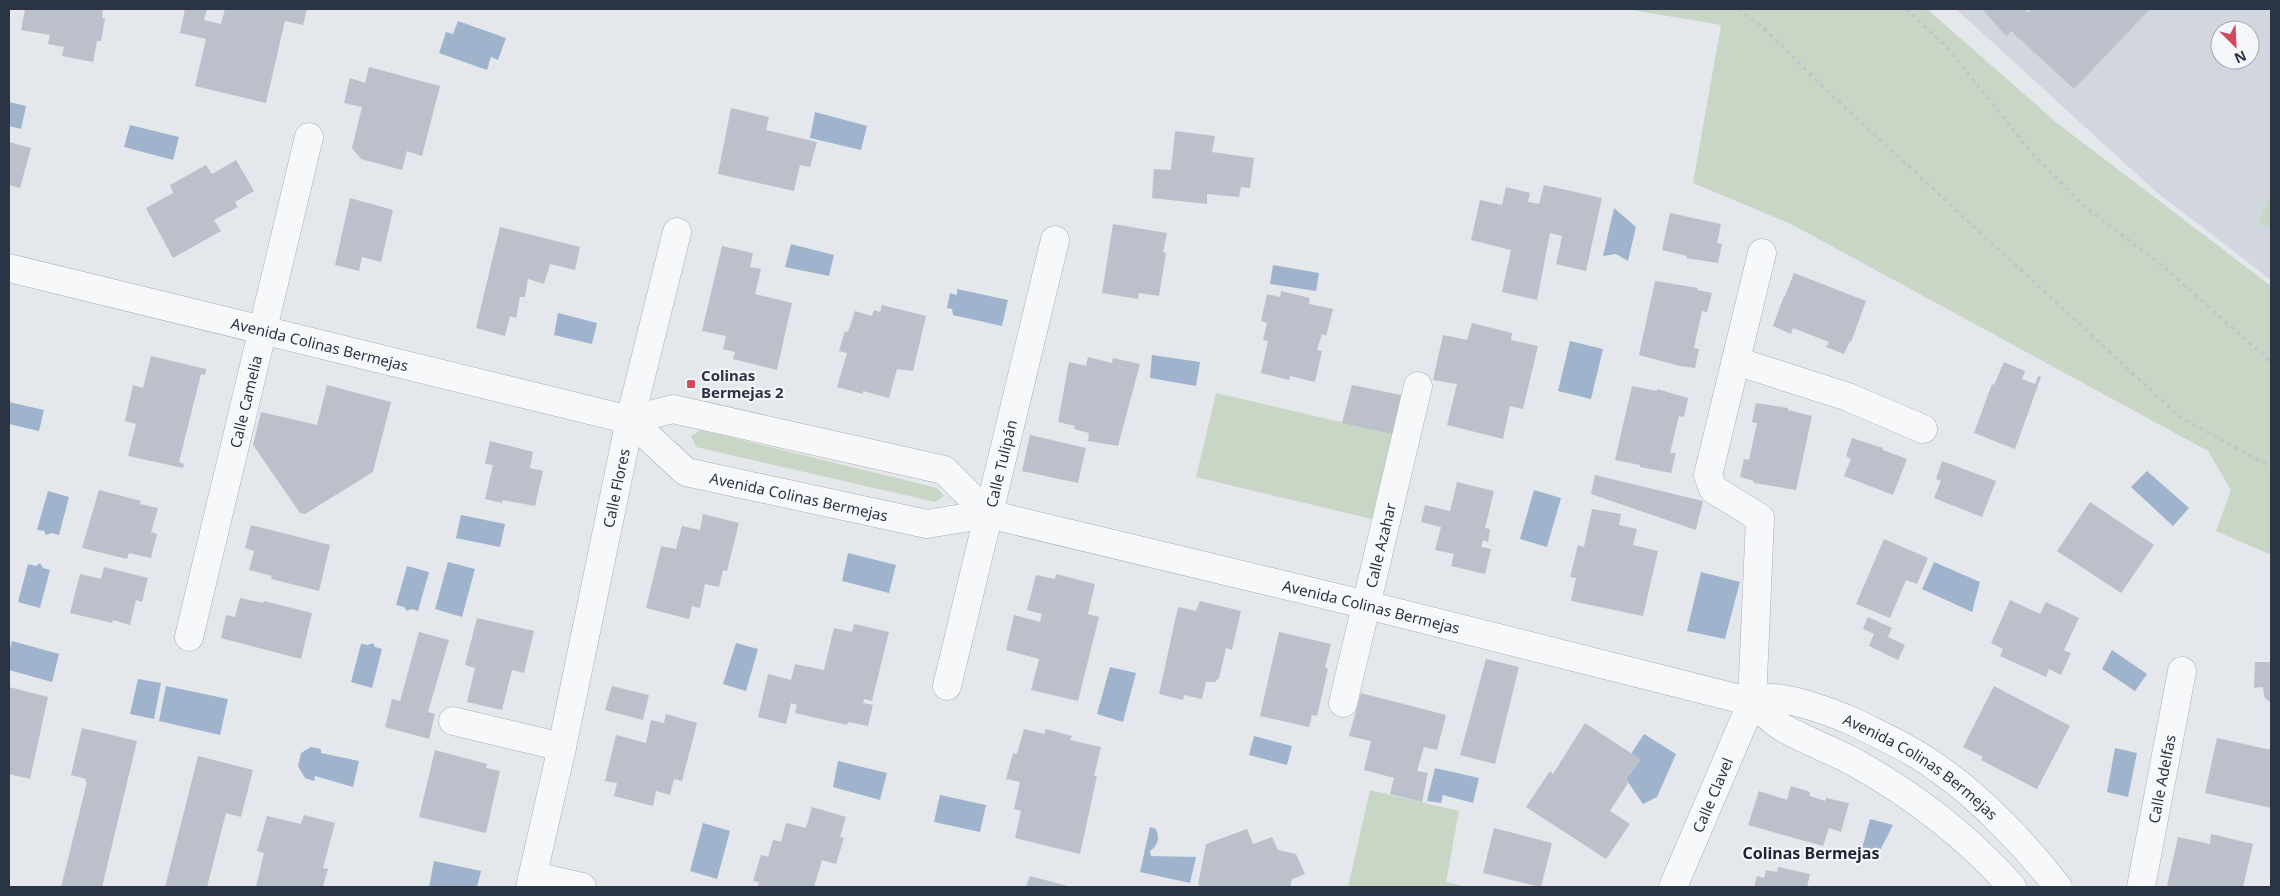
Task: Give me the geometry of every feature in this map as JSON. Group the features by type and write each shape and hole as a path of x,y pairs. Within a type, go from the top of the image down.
{"street":[{"name":"Calle Camelia","path":"189,637 309,137"},
{"name":"Calle Flores","path":"582,887 531,882 562,747 630,420 677,232"},
{"name":"Calle Tulipán","path":"947,686 1055,240"},
{"path":"1752,702 1760,518 1713,489 1708,475 1762,253"},
{"name":"Avenida Colinas Bermejas","path":"9,268 630,420 673,409 944,470 988,514"},
{"path":"1736,361 1848,397 1923,429"},
{"name":"Calle Azahar","path":"1343,703 1418,386"},
{"name":"Avenida Colinas Bermejas","path":"630,420 686,472 927,524 988,514 1367,605 1752,702 1783,728 1853,762 1907,795 1950,826 1994,866 2012,887"},
{"name":"Calle Adelfas","path":"2141,887 2182,671"},
{"name":"Avenida Colinas Bermejas","path":"1752,702 1771,698 1812,706 1843,717 1905,748 1941,770 1977,800 2043,868 2058,887"},
{"name":"Calle Clavel","path":"1673,887 1752,702"},
{"path":"452,720 562,747"}],"path":[{"path":"1738,9 1763,26 1823,87 2180,417 2271,467"},
{"path":"1906,9 1948,48 2031,152 2084,206 2165,268 2271,362"}],"shaded area":[{"path":"1956,9 2271,9 2271,280 2154,190"}],"green space":[{"path":"1625,9 1927,9 2057,123 2271,286 2271,555 2216,531 2231,490 2208,451 1791,224 1693,183 1721,25"},
{"path":"2271,193 2271,229 2258,223"},
{"path":"1216,393 1392,434 1372,519 1196,477"},
{"path":"701,430 937,488 944,496 935,502 696,447 691,436"},
{"path":"1370,790 1459,811 1446,882 1468,887 1348,887"}],"water":[{"path":"458,21 506,38 498,60 491,57 487,70 439,53 446,32 453,34"},
{"path":"9,102 26,106 21,129 9,126"},
{"path":"815,112 867,126 861,150 810,138"},
{"path":"130,125 179,137 173,160 124,147"},
{"path":"1614,208 1636,227 1628,261 1616,254 1603,256"},
{"path":"791,244 834,255 829,276 785,267"},
{"path":"1273,265 1319,273 1316,291 1270,284"},
{"path":"957,289 1008,300 1002,326 953,315 952,309 947,308 950,293 957,295"},
{"path":"558,313 597,323 592,344 554,335"},
{"path":"1570,341 1603,349 1591,399 1558,391"},
{"path":"1152,355 1200,362 1196,386 1150,378"},
{"path":"9,402 44,410 39,431 9,424"},
{"path":"2147,471 2189,508 2173,526 2131,487"},
{"path":"1534,490 1561,498 1547,547 1520,539"},
{"path":"48,491 69,497 59,535 52,533 46,535 44,531 37,530"},
{"path":"461,515 505,524 500,547 456,538"},
{"path":"848,553 896,565 889,593 842,581"},
{"path":"448,562 475,569 462,617 435,609"},
{"path":"1934,562 1980,582 1972,612 1922,589"},
{"path":"40,563 43,568 50,570 40,608 18,602 28,564 36,566"},
{"path":"407,566 429,572 418,611 411,609 407,611 404,607 396,605"},
{"path":"1701,572 1740,582 1725,639 1687,631"},
{"path":"12,641 59,654 52,682 9,670 9,652"},
{"path":"373,643 375,647 382,649 372,688 351,682 361,644 368,645"},
{"path":"736,643 758,649 746,691 723,684"},
{"path":"2112,650 2147,674 2135,691 2102,669"},
{"path":"1110,667 1136,673 1123,722 1097,714"},
{"path":"138,679 161,683 154,719 130,714"},
{"path":"166,686 228,699 220,735 159,721"},
{"path":"1644,734 1676,754 1657,797 1643,804 1626,779 1640,760 1631,754"},
{"path":"1254,736 1292,746 1287,765 1249,755"},
{"path":"311,747 321,749 321,753 359,761 353,787 315,776 314,781 305,778 298,766 301,753"},
{"path":"2115,748 2137,753 2128,797 2107,792"},
{"path":"838,761 887,773 880,800 833,787"},
{"path":"1435,768 1479,778 1473,803 1443,795 1441,803 1427,801"},
{"path":"940,795 986,805 980,832 934,822"},
{"path":"1870,819 1893,825 1875,860 1860,856"},
{"path":"703,823 730,831 717,879 690,871"},
{"path":"1150,827 1156,829 1158,835 1155,846 1150,851 1151,856 1196,857 1190,883 1140,872"},
{"path":"434,861 481,871 477,887 429,887"}],"building":[{"path":"25,9 103,9 102,18 105,18 101,41 97,41 93,62 62,56 64,47 48,44 50,35 21,30"},
{"path":"185,9 207,9 204,20 221,24 225,9 307,9 303,25 285,21 266,103 195,86 206,39 180,33"},
{"path":"1982,9 2024,9 2028,13 2032,9 2150,9 2074,89 2011,31 2007,37"},
{"path":"369,67 440,86 422,156 407,151 402,170 361,159 352,148 362,107 344,103 350,78 365,83"},
{"path":"731,108 769,117 766,130 817,142 810,167 800,165 794,191 718,174"},
{"path":"1175,131 1215,136 1212,152 1254,158 1250,188 1241,187 1239,197 1207,194 1207,204 1152,198 1154,169 1171,170"},
{"path":"9,142 31,148 20,188 9,185"},
{"path":"236,160 254,191 235,202 238,207 214,220 221,231 173,258 146,208 173,193 170,185 206,165 212,174"},
{"path":"1544,185 1602,198 1586,271 1556,264 1562,236 1550,233 1537,300 1502,292 1511,250 1471,240 1480,200 1502,205 1506,187 1530,193 1528,202 1539,204"},
{"path":"350,198 393,210 381,262 362,257 359,271 335,265"},
{"path":"1670,213 1721,224 1717,243 1722,244 1718,263 1686,258 1687,256 1662,250"},
{"path":"1113,224 1167,233 1163,252 1166,253 1159,296 1139,293 1138,299 1102,293"},
{"path":"500,227 580,247 575,270 550,264 544,284 528,279 525,297 520,297 516,318 510,316 505,336 476,328"},
{"path":"722,246 753,253 750,267 761,269 755,294 792,303 777,370 733,359 735,352 723,349 726,336 702,331"},
{"path":"1794,273 1866,301 1851,342 1844,354 1826,347 1829,342 1793,328 1791,334 1773,326"},
{"path":"1655,281 1698,288 1697,290 1712,293 1707,312 1702,311 1694,348 1699,349 1695,368 1639,355"},
{"path":"1281,291 1310,298 1309,304 1333,309 1326,336 1322,334 1317,350 1322,351 1315,382 1290,376 1289,380 1261,373 1268,341 1263,340 1267,323 1261,321 1267,294 1280,297"},
{"path":"882,305 926,316 913,371 897,369 889,398 837,387 847,353 839,351 845,331 848,332 855,311 872,316 874,310 880,312"},
{"path":"1472,323 1512,333 1511,340 1538,346 1523,409 1510,406 1503,439 1447,425 1457,384 1433,380 1443,335 1467,340"},
{"path":"151,356 206,369 205,375 201,374 179,462 184,464 183,468 128,456 136,424 125,421 133,385 143,388"},
{"path":"1088,357 1112,363 1113,358 1140,364 1118,446 1088,441 1089,433 1074,429 1075,426 1058,422 1069,362 1086,366"},
{"path":"2004,362 2025,371 2022,379 2035,384 2038,376 2041,377 2015,449 1974,433 1992,384 1994,385"},
{"path":"327,385 391,402 373,472 305,514 300,513 253,445 261,412 317,425"},
{"path":"1352,385 1401,395 1392,434 1342,423"},
{"path":"1632,386 1657,391 1657,389 1688,398 1684,417 1679,416 1670,453 1676,453 1671,473 1615,460"},
{"path":"1756,403 1788,408 1788,410 1812,416 1796,490 1754,483 1754,481 1740,477 1744,459 1749,460 1757,423 1752,422"},
{"path":"1030,435 1086,448 1078,483 1022,471"},
{"path":"1852,438 1883,448 1883,450 1907,459 1893,495 1844,476 1851,459 1846,456"},
{"path":"490,441 533,452 530,468 543,471 535,506 503,500 502,503 485,499 493,465 485,464"},
{"path":"1942,461 1996,481 1982,517 1934,498 1941,481 1936,479"},
{"path":"1595,475 1703,501 1696,530 1591,494"},
{"path":"1457,482 1494,491 1485,528 1490,529 1488,542 1483,540 1481,547 1491,549 1485,574 1451,566 1454,554 1435,550 1441,527 1421,522 1425,505 1450,511"},
{"path":"99,490 141,501 140,504 158,508 151,532 157,534 151,558 129,553 127,559 82,548"},
{"path":"2090,502 2154,545 2121,593 2057,551"},
{"path":"1592,509 1621,514 1619,525 1637,529 1633,545 1658,551 1643,616 1571,601 1576,578 1570,577 1578,545 1584,547"},
{"path":"703,514 739,523 727,571 723,570 719,587 705,584 700,608 692,606 689,619 646,608 661,546 676,549 682,526 700,530"},
{"path":"251,525 330,545 319,591 271,579 272,576 249,570 254,551 245,548"},
{"path":"1884,539 1928,558 1917,584 1906,580 1890,618 1856,604"},
{"path":"104,567 148,578 142,602 136,600 130,625 113,620 112,623 70,613 80,574 101,579"},
{"path":"1056,574 1095,584 1088,614 1099,617 1078,701 1031,690 1039,659 1006,650 1014,615 1040,622 1042,614 1027,610 1036,575 1055,579"},
{"path":"240,598 263,603 264,601 312,613 301,659 221,638 226,615 235,617"},
{"path":"2010,600 2040,614 2046,602 2079,618 2064,650 2071,653 2061,675 2049,669 2046,677 2000,656 2003,649 1991,643"},
{"path":"1200,601 1241,611 1232,650 1226,648 1219,678 1215,682 1206,682 1202,699 1184,695 1183,700 1159,694 1178,607 1196,611"},
{"path":"1868,617 1892,628 1888,637 1905,645 1898,660 1869,646 1874,634 1863,629"},
{"path":"477,618 534,631 524,673 512,670 502,710 467,702 475,668 465,665"},
{"path":"854,624 889,632 872,701 864,699 863,703 873,705 868,726 848,722 847,725 795,713 797,705 791,703 786,724 758,717 768,674 791,680 795,664 824,670 834,628 852,632"},
{"path":"419,632 449,640 428,712 435,714 429,739 385,727 392,699 400,701"},
{"path":"1279,632 1331,644 1325,667 1328,669 1317,716 1312,715 1309,727 1260,716"},
{"path":"1486,659 1519,667 1495,764 1460,755"},
{"path":"2255,662 2271,662 2271,703 2264,697 2263,687 2254,688"},
{"path":"612,686 649,695 643,720 605,710"},
{"path":"1994,686 2070,726 2037,789 1981,760 1983,757 1963,747"},
{"path":"9,687 48,697 30,779 9,774"},
{"path":"1361,693 1446,715 1437,750 1424,747 1417,771 1428,773 1422,802 1390,794 1394,778 1364,770 1371,741 1349,736"},
{"path":"666,714 697,723 682,781 674,779 670,795 656,791 653,806 614,796 617,783 605,781 616,735 646,743 651,720 664,723"},
{"path":"1585,723 1640,759 1626,779 1628,783 1610,811 1630,824 1606,859 1526,807 1550,771 1553,774"},
{"path":"82,728 137,741 102,887 61,887 87,782 85,782 86,779 71,775"},
{"path":"1024,729 1044,734 1046,729 1072,736 1070,740 1101,747 1094,776 1097,776 1080,854 1015,838 1021,811 1014,809 1020,782 1006,779 1013,753 1017,754"},
{"path":"2217,738 2271,750 2271,808 2205,793"},
{"path":"435,750 487,764 486,768 500,771 486,833 419,817"},
{"path":"198,756 253,770 241,817 226,813 207,887 165,887"},
{"path":"1791,786 1810,792 1810,796 1825,801 1826,798 1849,803 1841,832 1829,828 1823,846 1748,825 1759,791 1787,800"},
{"path":"812,807 846,817 840,837 844,838 836,864 822,860 814,887 758,887 759,882 753,881 761,855 768,857 773,840 781,842 786,823 806,828"},
{"path":"304,815 335,823 323,868 328,869 323,887 256,887 264,853 257,851 267,816 301,824"},
{"path":"1494,828 1552,843 1541,887 1483,873"},
{"path":"1247,829 1253,844 1272,837 1278,850 1296,854 1305,874 1292,879 1290,887 1207,887 1198,885 1206,844"},
{"path":"2211,834 2253,844 2243,887 2167,886 2178,837 2210,844"},
{"path":"1778,867 1810,874 1807,887 1754,887 1757,876 1764,878 1766,870 1777,872"},
{"path":"1030,876 1071,887 1026,887"}],"place":[{"name":"Colinas Bermejas 2","path":"691,384"}],"district":[{"name":"Colinas Bermejas","path":"1811,853"}]}
